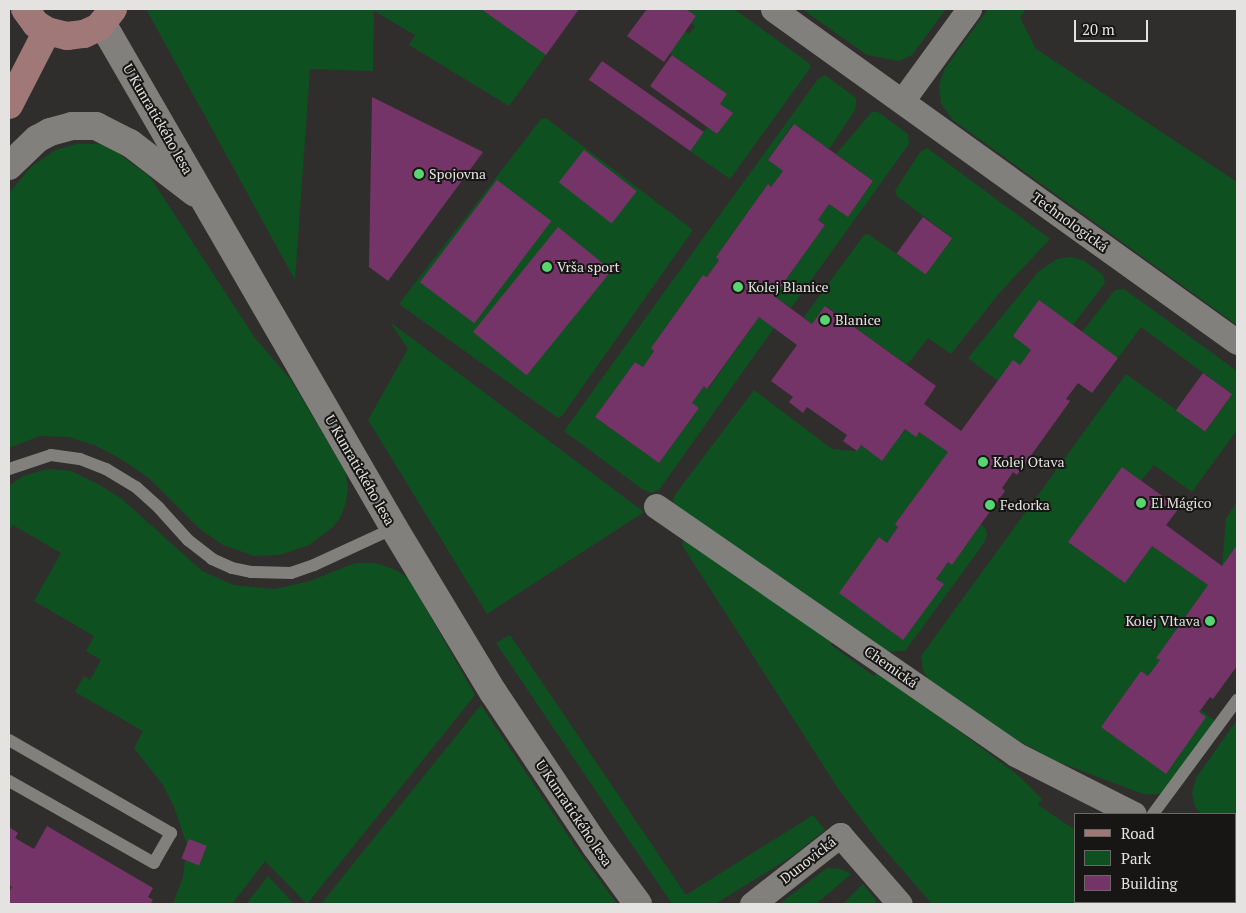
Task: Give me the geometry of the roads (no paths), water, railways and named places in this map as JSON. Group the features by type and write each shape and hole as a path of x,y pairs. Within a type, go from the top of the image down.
{"main road":[{"path":"25,9 36,24 47,31 67,36 84,34 108,16"},
{"path":"9,106 47,31"}],"street":[{"name":"Technologická","path":"773,9 1237,342"},
{"path":"902,101 969,9"},
{"name":"U Kunratického lesa","path":"108,16 205,202 394,528 493,692 590,837 638,904"},
{"path":"9,166 32,144 50,132 72,126 96,126 130,143 205,202"},
{"name":"Chemická","path":"656,506 1015,754 1132,813"},
{"name":"Dunovická","path":"752,904 840,835 900,904"}],"lane":[{"path":"9,469 51,455 80,459 106,469 136,487 159,508 188,540 212,559 232,568 251,572 291,573 314,565 394,528"},
{"path":"1154,813 1237,700"},
{"path":"9,740 171,833 154,863 9,781"}],"place":[{"name":"Spojovna","path":"419,174"},
{"name":"Vrša sport","path":"547,267"},
{"name":"Kolej Blanice","path":"738,287"},
{"name":"Blanice","path":"825,320"},
{"name":"Kolej Otava","path":"983,462"},
{"name":"El Mágico","path":"1141,503"},
{"name":"Fedorka","path":"990,505"},
{"name":"Kolej Vltava","path":"1210,621"}]}
